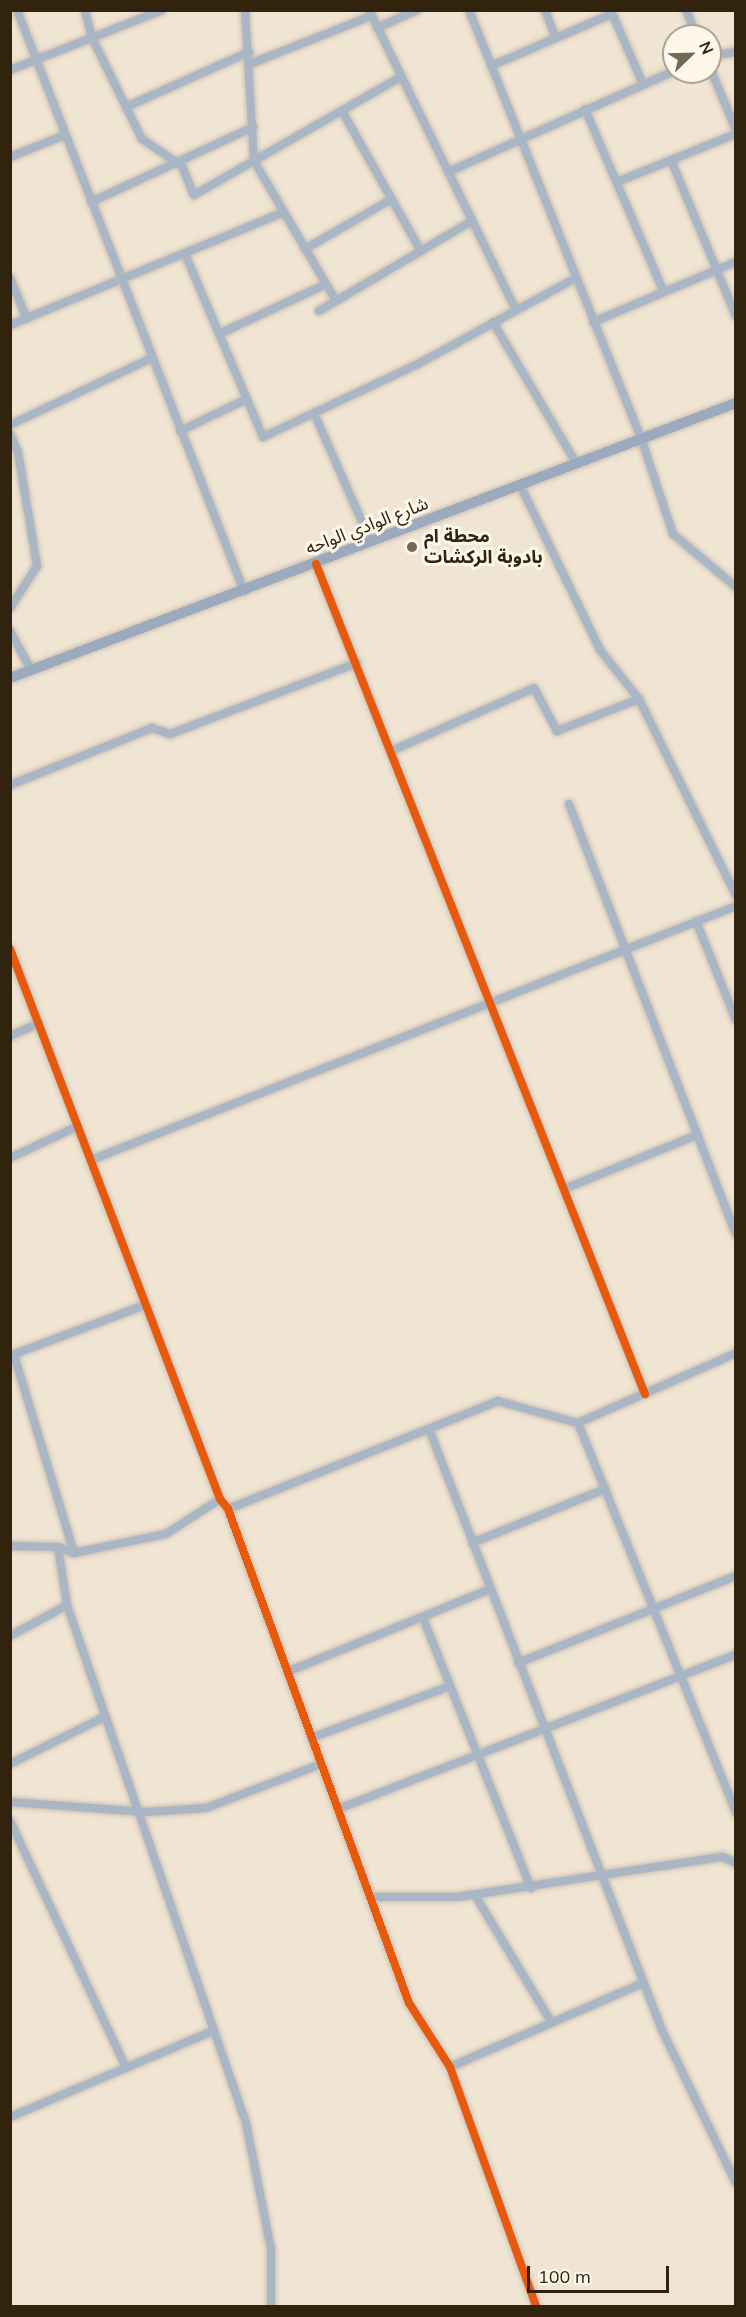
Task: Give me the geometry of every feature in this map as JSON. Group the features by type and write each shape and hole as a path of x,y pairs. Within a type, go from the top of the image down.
{"main road":[{"name":"شارع الوادي الواحه","path":"10,678 316,564 735,403"}],"street":[{"path":"17,10 244,591"},
{"path":"85,10 92,38 142,139 182,166 194,195 401,77"},
{"path":"10,70 162,10"},
{"path":"245,10 254,161 336,301"},
{"path":"377,28 417,10"},
{"path":"469,10 641,438 673,534 735,587"},
{"path":"545,10 556,38"},
{"path":"686,10 692,24"},
{"path":"491,66 612,12 643,84"},
{"path":"250,64 370,13 516,310"},
{"path":"126,107 249,52"},
{"path":"448,172 519,137 662,75"},
{"path":"617,182 735,132 716,84"},
{"path":"585,109 664,292"},
{"path":"342,111 421,251"},
{"path":"91,202 253,127"},
{"path":"10,157 65,135"},
{"path":"670,160 735,316"},
{"path":"305,249 392,199"},
{"path":"10,325 122,281 284,212"},
{"path":"319,311 472,221"},
{"path":"185,254 263,436 314,413 576,278"},
{"path":"593,322 735,262"},
{"path":"10,278 27,319"},
{"path":"219,334 326,284"},
{"path":"494,322 576,463"},
{"path":"10,425 152,358"},
{"path":"180,431 247,399"},
{"path":"314,413 371,542"},
{"path":"10,434 18,452 36,566 10,609"},
{"path":"520,485 600,650 639,699 735,895"},
{"path":"316,564 645,1394"},
{"path":"10,631 31,670"},
{"path":"10,785 152,728 170,734 357,663"},
{"path":"391,751 534,688 556,731 639,699"},
{"path":"569,804 735,1233"},
{"path":"91,1160 735,906"},
{"path":"696,921 735,1020"},
{"path":"10,949 220,1499 228,1509 409,2003 450,2067 536,2307"},
{"path":"10,1036 39,1023"},
{"path":"10,1158 78,1126"},
{"path":"564,1189 697,1135"},
{"path":"74,1553 12,1355 145,1305"},
{"path":"228,1509 498,1401 578,1423 735,1353"},
{"path":"578,1423 735,1813"},
{"path":"429,1429 643,1983 735,2183"},
{"path":"472,1543 605,1489"},
{"path":"10,1546 58,1547 74,1553 166,1534 220,1499"},
{"path":"58,1547 67,1605 246,2123 271,2249 271,2307"},
{"path":"518,1663 735,1576"},
{"path":"287,1672 490,1589"},
{"path":"10,1636 67,1605"},
{"path":"423,1618 531,1887"},
{"path":"338,1809 735,1655"},
{"path":"311,1738 450,1686"},
{"path":"10,1764 106,1716"},
{"path":"10,1802 140,1812 206,1808 321,1764"},
{"path":"10,1821 126,2067"},
{"path":"370,1897 475,1894 723,1857 735,1863"},
{"path":"475,1894 552,2022"},
{"path":"450,2067 643,1983"},
{"path":"10,2116 213,2031"}],"cycle path":[{"path":"316,564 645,1394"},
{"path":"10,949 220,1499 228,1509 409,2003 450,2067 536,2306"}],"place":[{"name":"محطة ام بادوبة الركشات","path":"412,547"}]}
